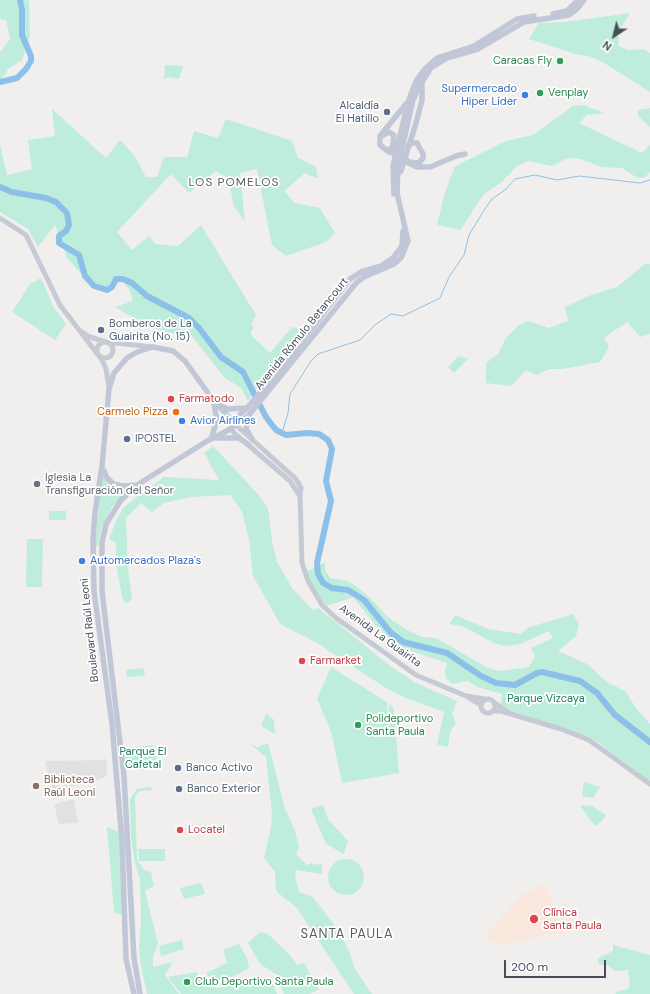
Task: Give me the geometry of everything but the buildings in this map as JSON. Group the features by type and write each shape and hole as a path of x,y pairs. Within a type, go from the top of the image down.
{"main road":[{"name":"Avenida Rómulo Betancourt","path":"275,379 350,279 361,272 390,261 399,251 404,237 393,189 393,166 412,88 427,65 437,58 474,46 520,18 565,12 578,0"},
{"name":"Avenida Rómulo Betancourt","path":"233,425 250,409 357,282 364,277 394,264 403,254 408,240 398,198 396,177 413,100 422,81 431,68 441,61 478,49 524,22 569,15 577,9 584,0"},
{"path":"396,177 401,171 422,100 422,81"},
{"path":"408,102 380,136 380,145 417,167 430,167 456,156 466,154"},
{"path":"389,150 383,144 382,140 384,134 388,132 393,133 394,137 391,158 393,166"},
{"path":"406,161 418,163 424,156 420,146 417,143 408,146"},
{"path":"153,346 173,351 182,358 213,400 228,409 250,409"},
{"name":"Boulevard Raúl Leoni","path":"134,994 126,959 122,841 112,724 94,591 93,532 102,466 109,389 114,373 123,361 133,354 153,346"},
{"path":"211,439 217,420 213,400"},
{"name":"Avenida La Guairita","path":"213,400 233,425"},
{"name":"Avenida Rómulo Betancourt","path":"233,425 248,416 250,409"},
{"path":"248,416 245,423 246,429 252,439"},
{"name":"Boulevard Raúl Leoni","path":"140,994 134,958 124,776 102,591 102,534 106,524 121,500 138,485 233,425"},
{"path":"211,439 224,437 239,438 248,446"},
{"path":"102,466 107,478 114,484 123,486 138,485"}],"street":[{"path":"0,218 26,235 55,298 98,354 106,369 109,389"},
{"path":"78,329 90,337 106,342 153,346"},
{"path":"98,354 104,358 111,354 112,348 106,342"},
{"path":"98,354 98,345 106,342"},
{"name":"Avenida La Guairita","path":"233,425 252,439 295,478 301,488 302,563 308,581 322,605 336,618 416,675 466,696 481,705 485,712 490,713 494,711 512,714 589,740 650,784"},
{"name":"Avenida La Guairita","path":"233,425 234,433 293,485 300,496"},
{"name":"Avenida La Guairita","path":"466,696 491,699 512,714"},
{"path":"481,705 485,699"},
{"path":"494,711 495,703"}],"shaded area":[{"path":"106,760 107,774 104,778 53,792 45,761"},
{"path":"74,799 78,823 59,824 54,804"},
{"name":"Clínica Santa Paula","path":"544,884 554,903 576,925 569,933 546,935 501,946 486,939 488,932 521,895"}],"green space":[{"path":"0,0 29,0 30,36 22,60 8,69 0,83 0,52 10,39 6,20 0,19"},
{"path":"630,13 618,33 619,46 628,50 644,49 650,53 650,92 604,63 588,56 575,54 529,39 539,23 565,22"},
{"path":"165,65 183,66 179,79 170,77 164,79"},
{"path":"584,105 604,113 587,115 579,123 642,153 650,145 650,172 644,178 636,177 622,168 601,167 581,159 568,158 551,166 529,161 517,166 502,182 484,194 460,230 437,225 445,192 455,166 506,141 533,135 573,106"},
{"path":"650,108 650,127 638,116 638,110"},
{"path":"52,109 106,158 120,140 134,155 146,177 157,177 164,157 187,157 194,131 218,138 226,119 292,141 298,158 316,167 318,179 305,173 284,191 295,203 320,208 335,233 326,242 286,256 272,245 257,169 240,173 245,222 233,204 229,179 216,171 189,193 171,174 117,232 132,250 149,236 155,244 178,246 201,225 256,315 251,325 254,327 251,335 270,353 292,327 303,329 248,401 241,388 224,377 191,335 157,332 115,307 133,301 129,289 122,281 100,289 90,284 67,258 55,225 38,247 28,229 0,212 0,145 7,175 32,169 28,140 55,136"},
{"path":"645,264 650,264 650,334 640,337 627,322 604,338 609,347 600,362 563,369 549,369 537,375 526,370 511,386 486,383 486,363 498,354 506,338 519,325 528,321 549,328 568,321 565,307 591,295 617,287"},
{"path":"41,278 54,308 66,324 55,340 12,312 30,284"},
{"path":"459,356 468,359 454,373 448,367"},
{"path":"213,446 257,493 268,508 272,541 277,562 292,588 313,610 318,608 393,668 416,683 457,701 452,714 456,723 450,732 448,747 437,745 444,712 406,698 386,688 317,643 280,624 253,576 249,539 242,511 230,495 191,497 164,503 152,512 141,503 126,518 128,567 132,599 126,604 122,597 116,564 116,543 109,539 123,508 164,477 219,480 204,453"},
{"path":"102,476 119,488 129,488 112,507 102,526 98,546 95,546"},
{"path":"49,511 66,511 66,520 49,520"},
{"path":"27,539 43,539 42,587 26,587"},
{"name":"Parque Vizcaya","path":"325,562 325,570 330,578 348,581 357,587 389,618 407,630 422,637 436,638 488,668 500,671 529,667 535,657 531,648 553,638 549,631 520,644 504,646 492,642 462,626 449,624 455,615 488,629 521,634 527,628 573,614 579,624 576,636 558,651 587,664 607,682 625,691 636,708 650,724 650,782 599,743 588,737 509,710 501,704 502,694 477,687 468,681 452,684 446,678 445,671 447,663 399,647 377,627 353,597 327,606 313,589 304,573"},
{"name":"Polideportivo Santa Paula","path":"331,667 387,702 389,736 389,703 394,710 399,773 342,783 331,731 317,699"},
{"path":"144,668 145,676 127,677 126,670"},
{"path":"266,713 274,720 275,734 261,726"},
{"path":"268,743 285,809 295,831 299,847 296,854 307,865 312,863 317,865 322,863 322,874 296,870 295,875 299,892 312,896 339,931 349,951 355,969 372,994 354,994 297,908 276,891 275,872 264,858 271,827 272,814 266,757 250,744 257,747"},
{"name":"Parque El Cafetal","path":"153,745 156,759 153,766 142,770 131,768 127,764 125,748"},
{"path":"584,782 600,787 593,798 582,796"},
{"path":"150,787 153,790 139,791 135,797 137,859 144,870 151,872 154,886 145,891 158,943 153,957 153,967 173,962 165,975 179,994 147,994 141,966 139,948 141,920 140,879 134,859 131,835 130,799 137,789"},
{"path":"323,805 328,819 348,841 344,854 326,844 311,809"},
{"path":"580,806 592,806 606,815 602,821 595,826"},
{"path":"107,827 120,832 124,916 114,912"},
{"path":"138,849 165,849 165,861 139,861"},
{"path":"346,859 359,864 364,877 359,890 346,895 333,890 328,877 333,864"},
{"path":"201,883 205,894 184,899 180,888"},
{"path":"260,932 268,934 289,954 297,965 304,963 319,990 308,994 284,994 277,975 260,964 248,943"},
{"path":"182,940 184,949 161,956 159,946"},
{"path":"239,944 247,958 249,968 237,975 217,981 211,979 206,973 227,963 223,950"},
{"path":"613,945 650,955 650,994 615,994 618,991 628,989 630,985 628,971 631,970 616,971 607,965 600,965 597,959 613,951"},
{"name":"Club Deportivo Santa Paula","path":"196,972 206,985 218,988 267,979 273,984 277,994 181,994 168,977"}],"waterway":[{"path":"0,82 17,78 26,69 31,61 31,56 22,35 22,10 20,0"},
{"path":"282,433 288,413 290,394 311,361 318,354 360,340 375,325 391,314 403,316 440,298 449,277 464,255 469,235 483,212 492,199 505,190 515,179 535,175 557,180 579,176 640,183 650,180"},
{"path":"0,187 12,192 46,198 56,202 67,213 69,225 66,231 59,236 59,243 79,255 85,276 94,286 107,290 112,287 116,279 123,279 132,283 147,296 189,318 199,328 221,357 243,372 266,417 276,430 286,435 307,433 319,434 328,440 332,449 326,481 331,501 317,563 318,574 323,583 332,588 348,590 364,600 390,632 403,642 447,653 481,676 496,683 515,685 537,673 542,672 580,681 597,693 615,715 650,742"}],"place":[{"name":"Caracas Fly","path":"560,61"},
{"name":"Venplay","path":"540,93"},
{"name":"Supermercado Hiper Líder","path":"525,95"},
{"name":"Alcaldía El Hatillo","path":"387,112"},
{"name":"Bomberos de La Guairita (No. 15)","path":"101,330"},
{"name":"Farmatodo","path":"171,399"},
{"name":"Carmelo Pizza","path":"176,412"},
{"name":"Avior Airlines","path":"182,421"},
{"name":"IPOSTEL","path":"127,439"},
{"name":"Iglesia La Transfiguración del Señor","path":"37,484"},
{"name":"Automercados Plaza's","path":"82,561"},
{"name":"Farmarket","path":"302,661"},
{"name":"Polideportivo Santa Paula","path":"358,725"},
{"name":"Banco Activo","path":"178,768"},
{"name":"Biblioteca Raúl Leoni","path":"36,786"},
{"name":"Banco Exterior","path":"179,789"},
{"name":"Locatel","path":"180,830"},
{"name":"Clínica Santa Paula","path":"534,919"},
{"name":"Club Deportivo Santa Paula","path":"187,982"}],"district":[{"name":"LOS POMELOS","path":"234,183"},
{"name":"SANTA PAULA","path":"347,935"}]}
